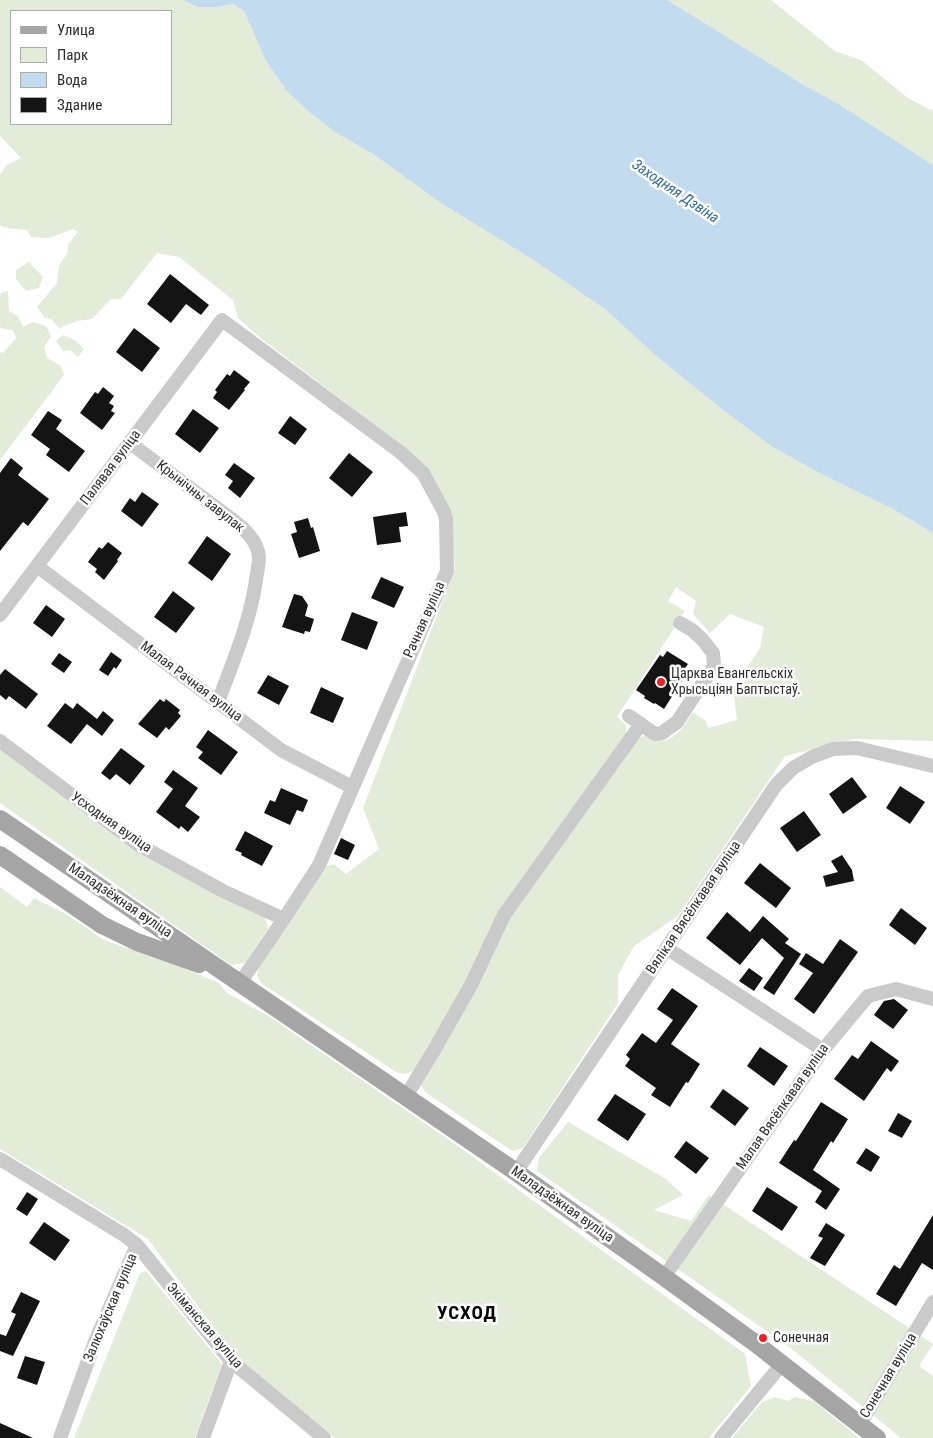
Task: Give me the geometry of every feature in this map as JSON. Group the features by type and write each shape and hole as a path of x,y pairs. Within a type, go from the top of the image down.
{"main road":[{"name":"Маладзёжная вуліца","path":"0,819 516,1172 664,1277 782,1364 877,1438"},
{"name":"Маладзёжная вуліца","path":"0,855 102,924 137,942 214,969 240,984"}],"street":[{"name":"Палявая вуліца","path":"0,616 222,320"},
{"name":"Рачная вуліца","path":"222,320 400,452 423,473 446,519 447,571 318,866 240,984"},
{"name":"Крынічны завулак","path":"130,443 233,520 255,543 259,556 253,602 243,636 218,702"},
{"name":"Малая Рачная вуліца","path":"37,566 281,750 352,786"},
{"path":"629,716 655,734 662,733 677,722 714,666 714,653 692,630 680,623"},
{"path":"406,1096 471,985 504,915 641,724"},
{"name":"Усходняя вуліца","path":"0,741 137,844 223,891 284,919"},
{"name":"Вялікая Вясёлкавая вуліца","path":"516,1172 668,949 776,785 793,768 812,757 833,749 857,748 933,766"},
{"path":"668,949 823,1050"},
{"name":"Малая Вясёлкавая вуліца","path":"664,1277 823,1050 868,996 896,990 933,999"},
{"name":"Залюхаўская вуліца","path":"0,1159 124,1235 137,1245 96,1339 60,1438"},
{"name":"Экіманская вуліца","path":"137,1245 231,1361 324,1438"},
{"name":"Сонечная вуліца","path":"860,1424 933,1302"},
{"path":"203,1438 231,1361"},
{"path":"721,1438 782,1364"}],"green space":[{"path":"0,0 183,0 197,7 218,7 233,4 244,11 266,61 287,91 309,112 335,132 373,154 441,203 535,261 606,310 655,355 771,446 825,476 891,508 933,533 933,741 855,739 785,756 678,916 634,946 618,975 618,1003 523,1148 512,1151 425,1092 420,1084 421,1079 481,973 508,917 634,742 645,735 660,740 670,738 679,731 693,712 706,721 708,728 737,720 733,688 760,648 764,627 730,614 710,633 693,614 696,601 676,587 668,601 685,611 617,717 625,725 626,736 575,805 500,914 445,1024 419,1067 411,1072 396,1072 261,983 257,975 259,966 289,925 326,866 334,864 346,874 379,849 363,808 455,568 449,513 426,471 404,447 263,340 238,318 233,300 179,257 157,253 121,299 111,299 92,319 77,321 59,328 51,319 45,318 37,307 57,283 59,266 68,252 68,244 78,232 73,229 49,238 31,237 27,230 6,228 0,225 0,175 7,165 21,158 0,136"},
{"path":"667,0 771,0 835,51 861,60 908,98 933,111 933,165 733,42"},
{"path":"29,262 43,277 39,288 26,291 16,279 16,270"},
{"path":"8,291 9,311 18,316 23,327 33,322 46,326 51,336 44,347 47,358 61,366 64,375 0,460 0,352 3,353 16,338 13,330 0,327 1,293"},
{"path":"63,335 75,340 84,349 78,357 70,350 63,351 56,341"},
{"path":"0,750 133,850 219,897 265,917 268,929 245,963 231,965 0,803"},
{"path":"0,887 27,907 34,898 66,914 104,940 176,965 219,983 227,993 270,1017 455,1144 745,1354 751,1386 709,1438 335,1438 235,1356 148,1239 0,1149"},
{"path":"568,1122 666,1179 683,1195 654,1210 691,1221 709,1195 933,1344 919,1366 933,1376 933,1438 901,1438 788,1346 537,1171 539,1158"},
{"path":"146,1271 222,1364 195,1438 74,1438 140,1273"},
{"path":"775,1397 788,1401 795,1397 814,1401 859,1438 732,1438 762,1402"}],"water":[{"name":"Заходняя Дзвіна","path":"183,0 667,0 804,85 840,105 933,165 933,533 891,508 825,476 771,446 655,355 606,310 535,261 441,203 373,154 335,132 309,112 287,91 266,61 244,11 233,4 218,7 197,7"}],"building":[{"path":"170,274 209,305 201,315 186,304 171,323 147,304"},
{"path":"134,328 160,348 142,372 116,352"},
{"path":"234,370 250,382 229,410 213,398 217,392 215,390 227,374 230,376"},
{"path":"103,387 114,396 109,403 114,406 111,411 115,413 102,430 80,413 95,392 98,394"},
{"path":"193,409 219,428 200,453 175,434"},
{"path":"48,411 62,420 56,429 85,451 69,472 46,455 50,449 31,435"},
{"path":"290,416 307,429 295,445 278,433"},
{"path":"349,453 373,472 352,497 329,478"},
{"path":"11,458 23,468 18,475 49,499 28,526 23,522 0,551 0,473"},
{"path":"234,463 255,478 240,498 228,488 233,481 225,475"},
{"path":"142,492 159,504 142,527 121,511 130,498 135,502"},
{"path":"406,512 408,526 399,527 401,542 377,545 373,517"},
{"path":"308,518 311,528 313,527 320,551 299,558 291,534 297,532 294,522"},
{"path":"207,536 231,554 212,581 188,563"},
{"path":"108,542 122,553 104,580 95,572 97,569 88,562 99,547 102,549"},
{"path":"381,577 404,587 394,608 371,598"},
{"path":"173,591 195,608 176,633 154,617"},
{"path":"294,594 302,596 308,605 305,616 314,619 310,632 305,631 304,634 282,627"},
{"path":"46,605 65,619 52,637 33,623"},
{"path":"352,612 378,622 367,650 341,640"},
{"name":"Царква Евангельскіх Хрысьціян Баптыстаў.","path":"667,651 688,664 683,671 687,673 664,709 644,698 645,696 636,690 660,655 663,657"},
{"path":"111,652 122,660 108,676 99,670"},
{"path":"59,653 72,662 64,673 51,664"},
{"path":"5,669 38,694 26,709 9,696 6,700 0,695 0,675"},
{"path":"268,675 289,686 279,705 257,693"},
{"path":"321,687 344,698 333,723 310,713"},
{"path":"160,699 164,702 166,699 180,710 178,713 181,716 169,730 166,727 157,738 138,724"},
{"path":"65,703 73,709 77,703 97,719 103,711 114,720 102,736 87,724 71,744 47,726"},
{"path":"208,730 238,752 221,775 198,758 203,752 196,747"},
{"path":"121,748 145,766 130,785 116,774 110,780 101,773"},
{"path":"173,770 198,788 185,806 200,817 188,832 181,826 179,829 156,812 173,789 164,782"},
{"path":"852,777 867,797 843,814 829,794"},
{"path":"900,786 925,802 910,824 886,808"},
{"path":"281,788 308,800 303,812 297,810 290,825 264,813 270,800 275,802"},
{"path":"804,811 821,835 797,852 780,828"},
{"path":"245,831 273,846 262,866 235,850"},
{"path":"341,838 355,845 348,860 334,854"},
{"path":"842,855 852,870 854,881 826,887 823,876 838,872 831,861"},
{"path":"760,863 791,888 776,908 744,883"},
{"path":"901,908 927,928 915,945 889,925"},
{"path":"727,912 750,932 763,916 789,939 785,943 801,954 774,995 763,988 784,958 762,938 740,965 706,938"},
{"path":"840,939 858,952 814,1014 794,999 813,973 799,964 806,953 823,964"},
{"path":"749,968 763,978 754,991 739,981"},
{"path":"672,988 698,1006 671,1044 700,1064 670,1107 651,1095 656,1088 625,1066 630,1059 626,1055 642,1033 656,1043 673,1020 657,1009"},
{"path":"894,999 908,1010 893,1029 874,1015 884,1001"},
{"path":"871,1041 899,1061 891,1072 887,1068 864,1101 834,1079 852,1055 858,1059"},
{"path":"760,1047 788,1066 774,1086 747,1066"},
{"path":"723,1089 749,1108 735,1126 710,1107"},
{"path":"615,1094 646,1114 628,1141 597,1120"},
{"path":"821,1102 848,1119 833,1143 831,1141 813,1170 840,1189 826,1210 815,1202 822,1191 779,1163 794,1140 796,1141"},
{"path":"898,1113 912,1121 902,1138 888,1131"},
{"path":"686,1141 709,1158 696,1174 674,1157"},
{"path":"866,1148 880,1157 871,1172 856,1163"},
{"path":"767,1187 798,1207 782,1231 752,1211"},
{"path":"27,1192 38,1199 27,1216 16,1209"},
{"path":"933,1215 933,1270 922,1263 896,1306 876,1294 894,1265 900,1269"},
{"path":"44,1222 70,1240 55,1261 29,1243"},
{"path":"826,1223 845,1235 825,1266 810,1258 823,1238 818,1236"},
{"path":"21,1292 40,1301 13,1356 0,1351 0,1334 6,1336 16,1314 11,1312"},
{"path":"25,1356 45,1362 37,1385 17,1378"},
{"path":"0,1423 33,1438 0,1438"}],"place":[{"name":"Царква Евангельскіх Хрысьціян Баптыстаў.","path":"661,682"},
{"name":"Сонечная","path":"763,1338"}],"district":[{"name":"УСХОД","path":"467,1314"}]}
